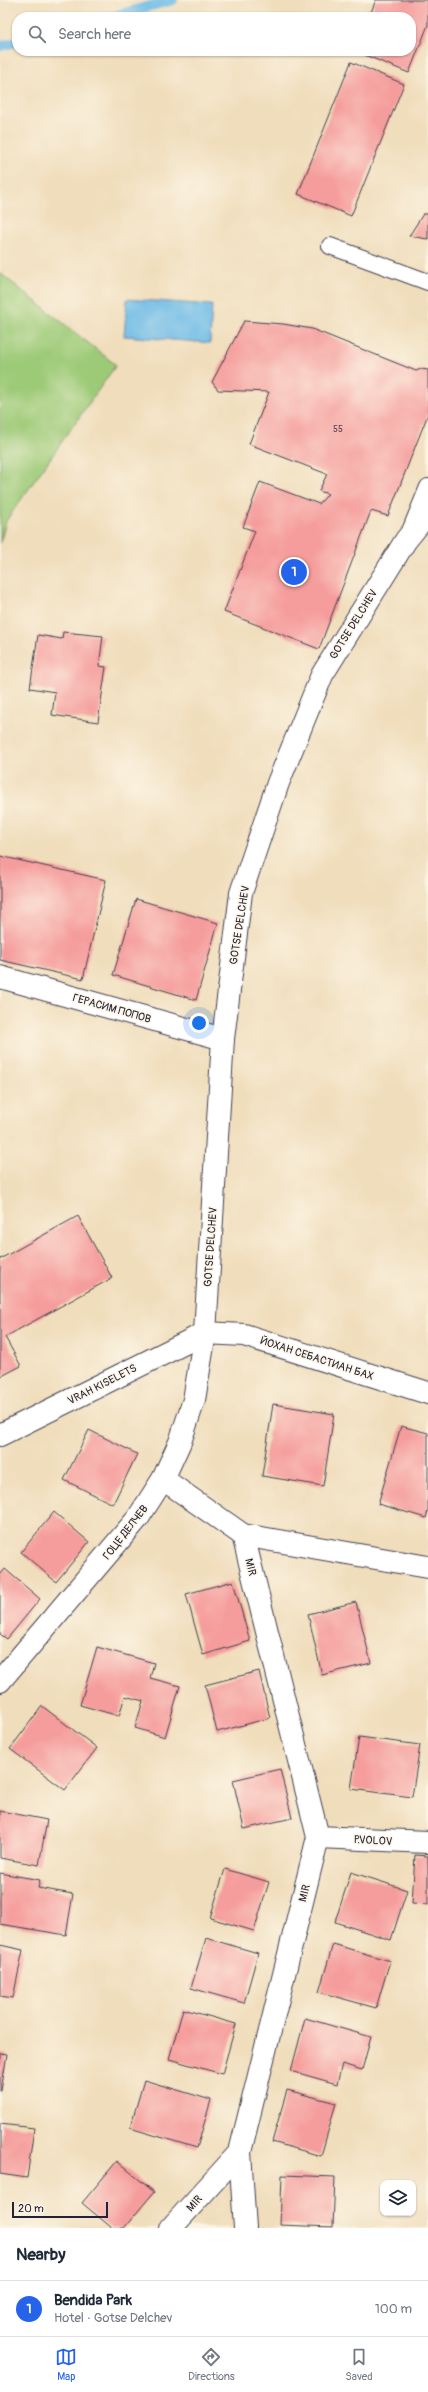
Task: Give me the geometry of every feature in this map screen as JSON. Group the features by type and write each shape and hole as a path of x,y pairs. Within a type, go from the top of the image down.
{"street":[{"name":"GOTSE DELCHEV","path":"204,1333 223,1039 241,893 278,784 322,675 406,540 428,513"},
{"name":"ГЕРАСИМ ПОПОВ","path":"0,977 223,1039"},
{"name":"ЙОХАН СЕБАСТИАН БАХ","path":"204,1333 244,1335 428,1393"},
{"name":"VRAH KISELETS","path":"0,1435 204,1333"},
{"name":"ГОЦЕ ДЕЛЧЕВ","path":"0,1681 138,1518 163,1479 180,1442 194,1400 204,1333"},
{"path":"163,1479 243,1535 428,1567"},
{"name":"MIR","path":"171,2228 240,2152 318,1837 243,1535"},
{"name":"P.VOLOV","path":"318,1837 428,1842"},
{"path":"240,2152 245,2228"}],"lane":[{"path":"330,246 428,282"},
{"path":"406,540 428,487"}],"green space":[{"path":"0,273 116,365 6,521 0,544"}],"water":[{"path":"127,299 212,305 210,343 124,336"}],"building":[{"path":"376,0 428,0 428,25 416,55 416,12 371,12"},
{"path":"367,56 416,56 409,73"},
{"path":"351,62 404,84 351,216 298,194"},
{"path":"423,214 428,214 428,239 409,236"},
{"path":"244,321 283,324 312,329 416,371 421,369 428,370 428,414 388,516 371,511 319,649 224,612 255,531 243,527 260,482 319,504 328,494 319,491 327,474 249,444 269,392 218,390 212,382"},
{"path":"63,632 103,636 99,666 106,667 98,722 52,715 55,692 30,688 38,635 62,639"},
{"path":"0,856 106,880 83,979 0,960"},
{"path":"136,899 218,923 196,1000 113,975"},
{"path":"78,1216 112,1278 5,1337 21,1366 0,1377 0,1259"},
{"path":"273,1404 334,1414 323,1486 262,1476"},
{"path":"401,1426 428,1433 428,1511 426,1518 378,1504"},
{"path":"89,1430 137,1454 113,1504 64,1480"},
{"path":"54,1512 89,1542 56,1582 21,1552"},
{"path":"5,1569 40,1599 7,1639 0,1634 0,1575"},
{"path":"233,1581 250,1641 203,1655 186,1594"},
{"path":"356,1602 371,1663 322,1675 308,1614"},
{"path":"97,1647 154,1663 150,1678 180,1686 165,1737 135,1728 143,1701 125,1696 119,1716 80,1705"},
{"path":"259,1671 270,1718 217,1732 205,1685"},
{"path":"42,1706 97,1748 65,1790 10,1749"},
{"path":"359,1737 420,1745 412,1797 351,1789"},
{"path":"280,1769 292,1818 244,1829 233,1780"},
{"path":"0,1811 47,1820 39,1865 0,1858"},
{"path":"415,1855 428,1856 428,1904 412,1903"},
{"path":"225,1869 269,1882 254,1931 210,1918"},
{"path":"351,1872 407,1890 391,1940 335,1922"},
{"path":"0,1873 40,1880 38,1888 73,1894 66,1935 0,1924"},
{"path":"206,1938 258,1953 244,2003 191,1988"},
{"path":"333,1944 390,1961 376,2008 319,1992"},
{"path":"0,1945 23,1950 13,1998 0,1996"},
{"path":"183,2009 236,2024 222,2074 169,2059"},
{"path":"305,2018 371,2037 362,2070 342,2064 337,2084 291,2071"},
{"path":"0,2053 7,2054 1,2091 0,2091"},
{"path":"144,2080 211,2100 197,2148 130,2128"},
{"path":"287,2090 336,2103 321,2156 272,2142"},
{"path":"0,2124 34,2128 27,2178 0,2174"},
{"path":"117,2161 154,2192 124,2228 112,2228 82,2203"},
{"path":"282,2175 335,2177 333,2227 280,2225"}],"waterway":[{"path":"128,12 173,0"},
{"path":"0,46 12,43"}],"place":[{"name":"Bendida Park","path":"294,572"}]}
